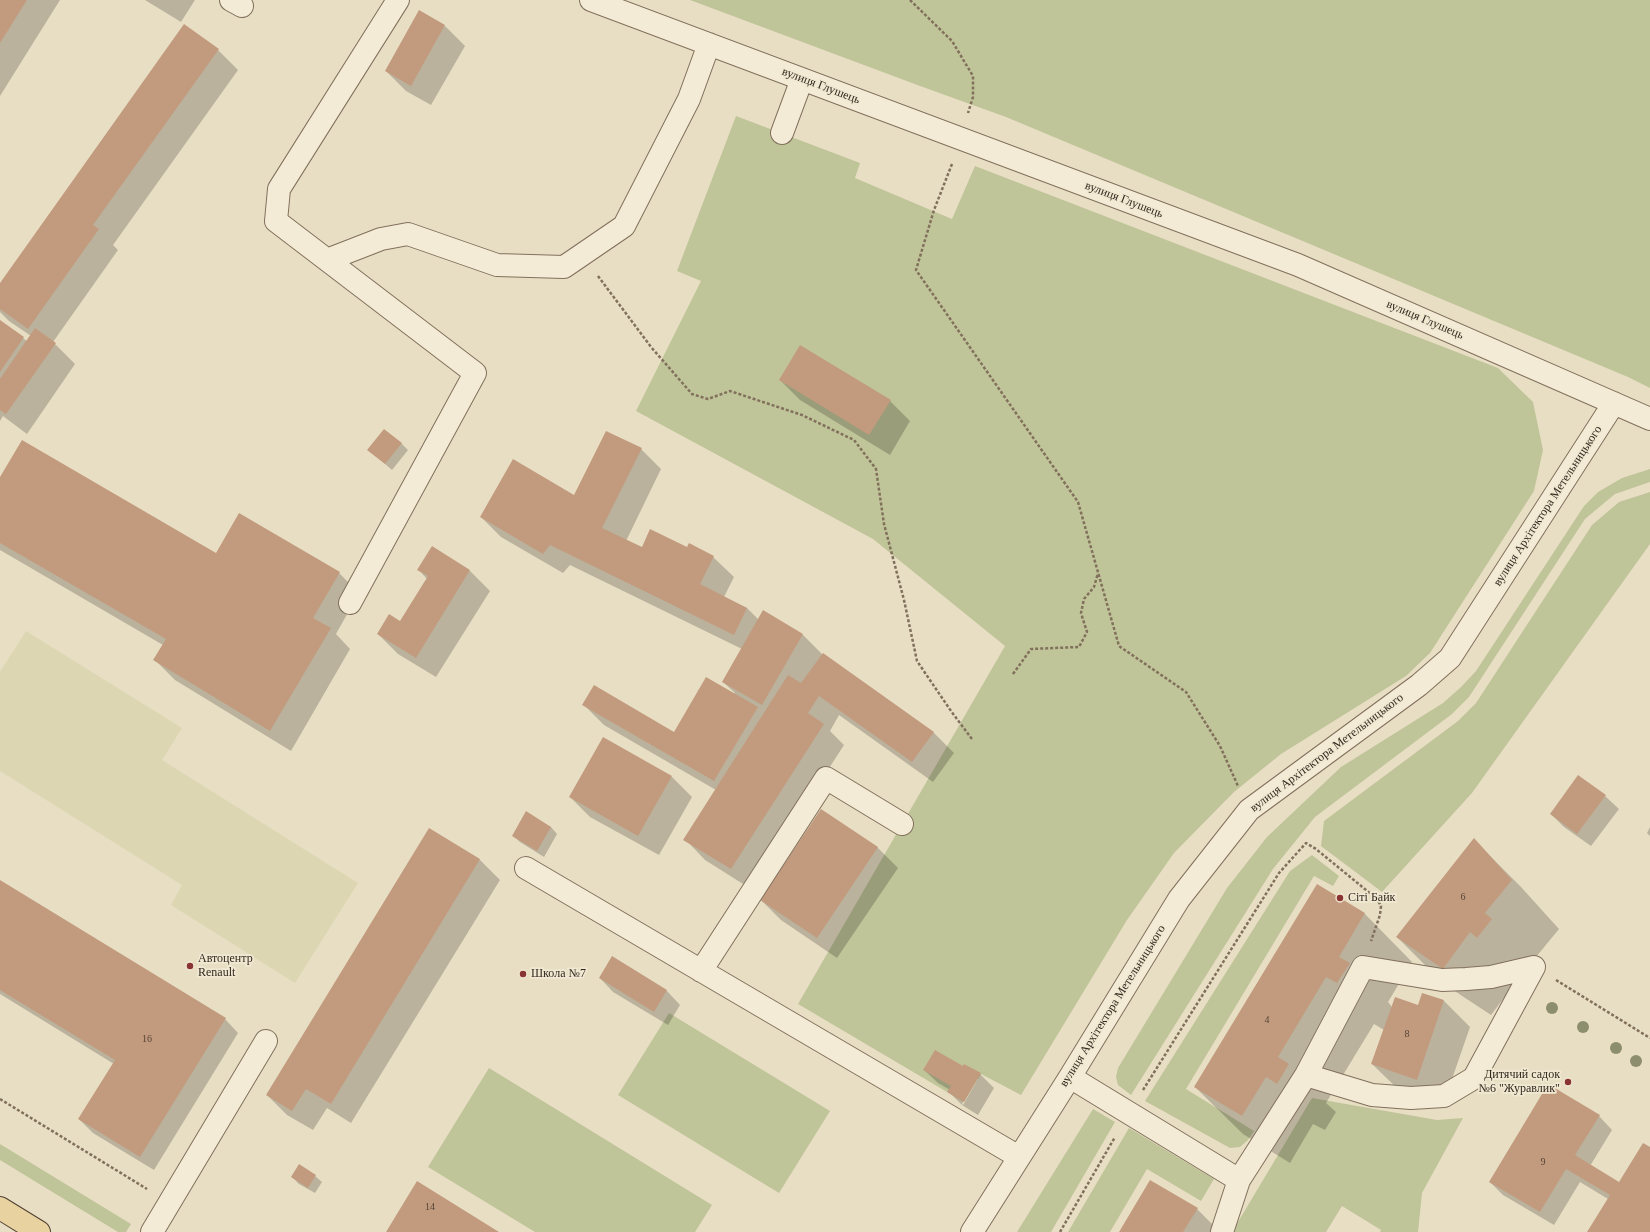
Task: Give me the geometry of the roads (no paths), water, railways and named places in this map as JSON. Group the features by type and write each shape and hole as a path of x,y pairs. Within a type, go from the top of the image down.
{"main road":[{"path":"0,1208 39,1232"}],"street":[{"path":"350,603 475,373 276,221 279,189 398,0"},
{"name":"вулиця Глушець","path":"591,0 1298,265 1650,419"},
{"path":"327,260 381,239 408,234 496,265 564,267 624,226 689,99 709,44"},
{"path":"782,134 802,79"},
{"name":"вулиця Архітектора Метельницького","path":"972,1232 1070,1077 1179,899 1249,810 1419,685 1450,658 1614,403"},
{"path":"701,971 826,778 902,824"},
{"path":"526,868 1019,1157"},
{"path":"1222,1232 1239,1180 1306,1075 1363,966 1442,980 1466,980 1491,977 1534,967 1474,1078 1444,1096 1411,1098 1372,1094 1306,1075"},
{"path":"152,1232 266,1041"},
{"path":"1070,1077 1239,1180"}],"place":[{"name":"Сіті Байк","path":"1340,898"},
{"name":"Автоцентр Renault","path":"190,966"},
{"name":"Школа №7","path":"523,974"},
{"name":"Дитячий садок №6 \"Журавлик\"","path":"1568,1082"}]}
